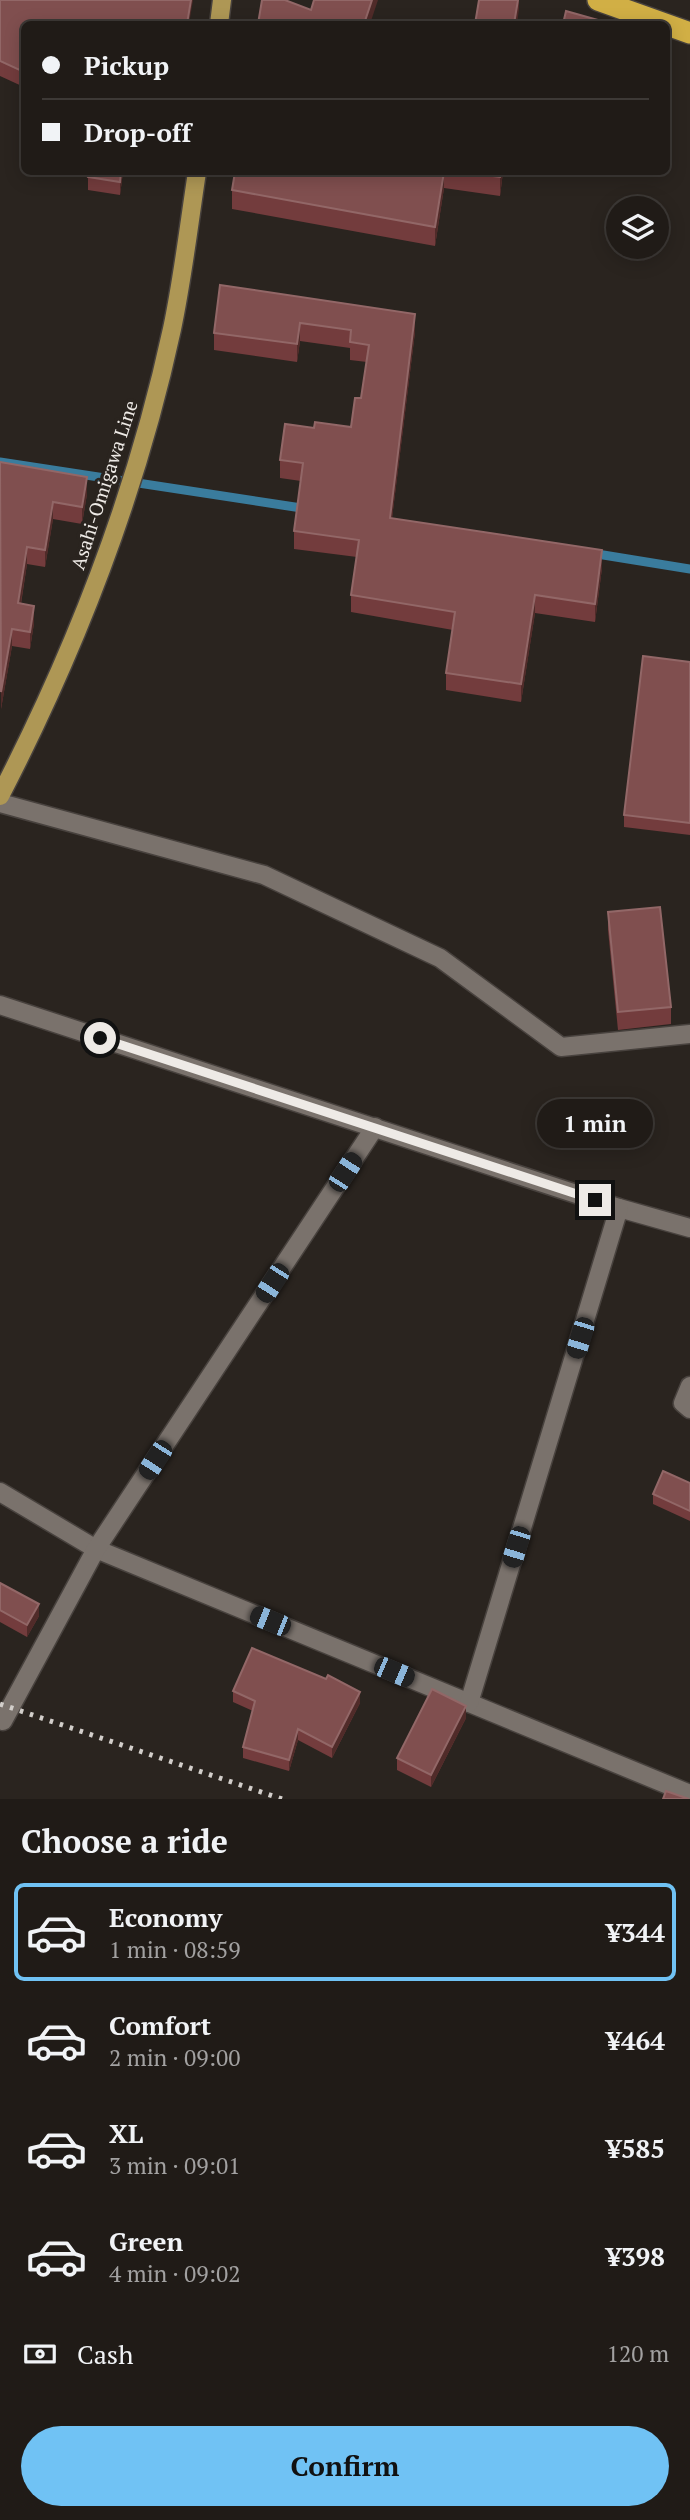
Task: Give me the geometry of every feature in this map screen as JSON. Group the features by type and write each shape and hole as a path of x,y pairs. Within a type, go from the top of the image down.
{"highway":[{"path":"598,0 657,21"},
{"path":"670,26 690,33"}],"main road":[{"path":"219,21 222,0"},
{"name":"Asahi-Omigawa Line","path":"0,796 31,736 73,642 124,501 172,328 197,175"}],"street":[{"path":"0,803 264,875 440,958 561,1047 690,1034"},
{"path":"0,1005 619,1208 690,1228"},
{"path":"3,1721 96,1549 375,1127"},
{"path":"469,1703 619,1208"},
{"path":"690,1386 682,1403 690,1409"},
{"path":"0,1492 96,1549 690,1794"}],"building":[{"path":"0,0 191,0 188,21 21,21 21,71 0,61"},
{"path":"262,0 285,0 311,10 314,0 372,0 365,21 258,21"},
{"path":"479,0 518,0 514,21 476,21"},
{"path":"566,11 601,21 564,21"},
{"path":"88,175 121,175 120,182"},
{"path":"234,175 444,175 435,227 232,190"},
{"path":"220,285 415,314 390,518 602,550 595,604 535,595 521,684 446,673 455,612 351,595 359,540 294,531 303,463 280,460 285,424 314,428 315,422 351,427 355,398 361,398 369,345 350,342 351,330 300,323 297,344 214,333"},
{"path":"0,462 87,477 82,507 53,502 45,550 27,547 18,603 34,606 30,632 12,629 1,692"},
{"path":"643,656 690,662 690,823 624,815"},
{"path":"660,907 671,1007 618,1012 608,912"},
{"path":"663,1471 690,1483 690,1511 653,1494"},
{"path":"0,1583 39,1604 27,1625 0,1610"},
{"path":"252,1648 326,1679 328,1675 360,1692 332,1747 298,1729 289,1760 243,1747 255,1701 233,1691"},
{"path":"432,1689 466,1706 431,1775 397,1758"},
{"path":"666,1791 689,1799 663,1799"}],"waterway":[{"path":"0,462 308,509"},
{"path":"591,553 690,569"}],"railway":[{"path":"0,1704 282,1799"}],"route":[{"path":"100,1038 595,1200"}]}
